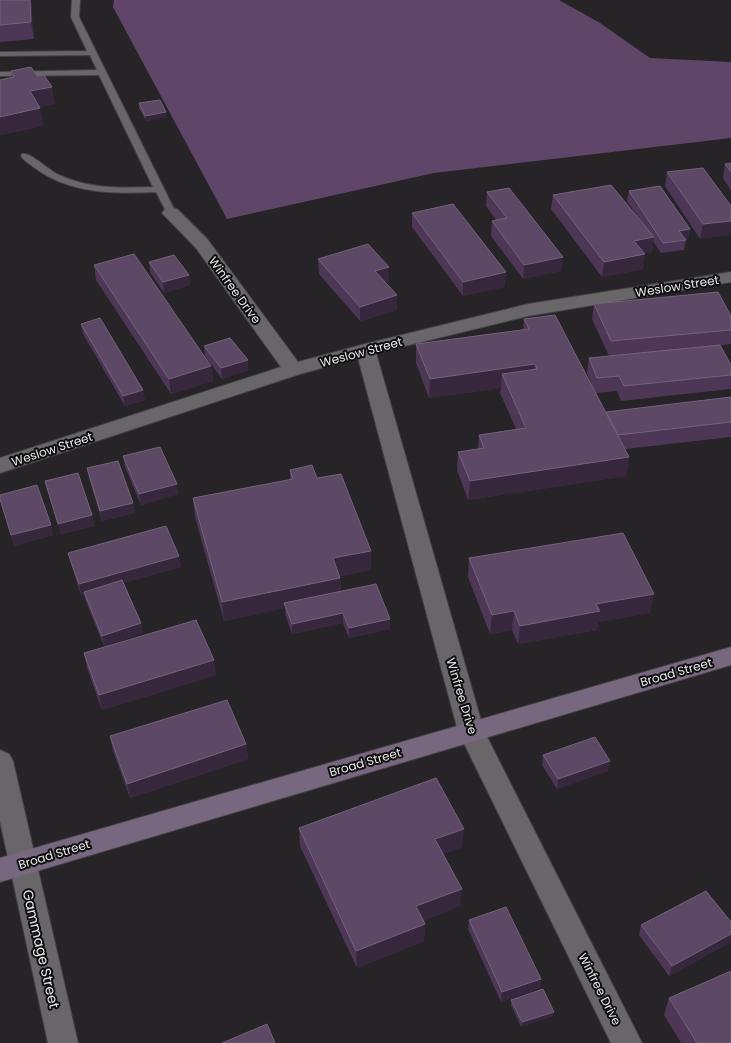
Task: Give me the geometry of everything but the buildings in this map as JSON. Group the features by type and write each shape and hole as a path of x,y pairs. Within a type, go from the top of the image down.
{"street":[{"name":"Winfree Drive","path":"171,213 202,244 293,370"},
{"name":"Weslow Street","path":"0,466 293,370 364,350 528,310 731,277"},
{"name":"Winfree Drive","path":"364,350 471,731 627,1043"},
{"name":"Broad Street","path":"11,867 731,656"},
{"name":"Gammage Street","path":"0,761 11,867 63,1043"}],"lane":[{"path":"76,0 75,17 171,213"},
{"path":"0,54 92,54"},
{"path":"0,74 101,72"},
{"path":"25,156 53,176 83,187 118,190 159,189"}],"shaded area":[{"path":"114,0 559,0 600,23 650,58 731,62 731,138 434,173 227,219 113,7"}]}
